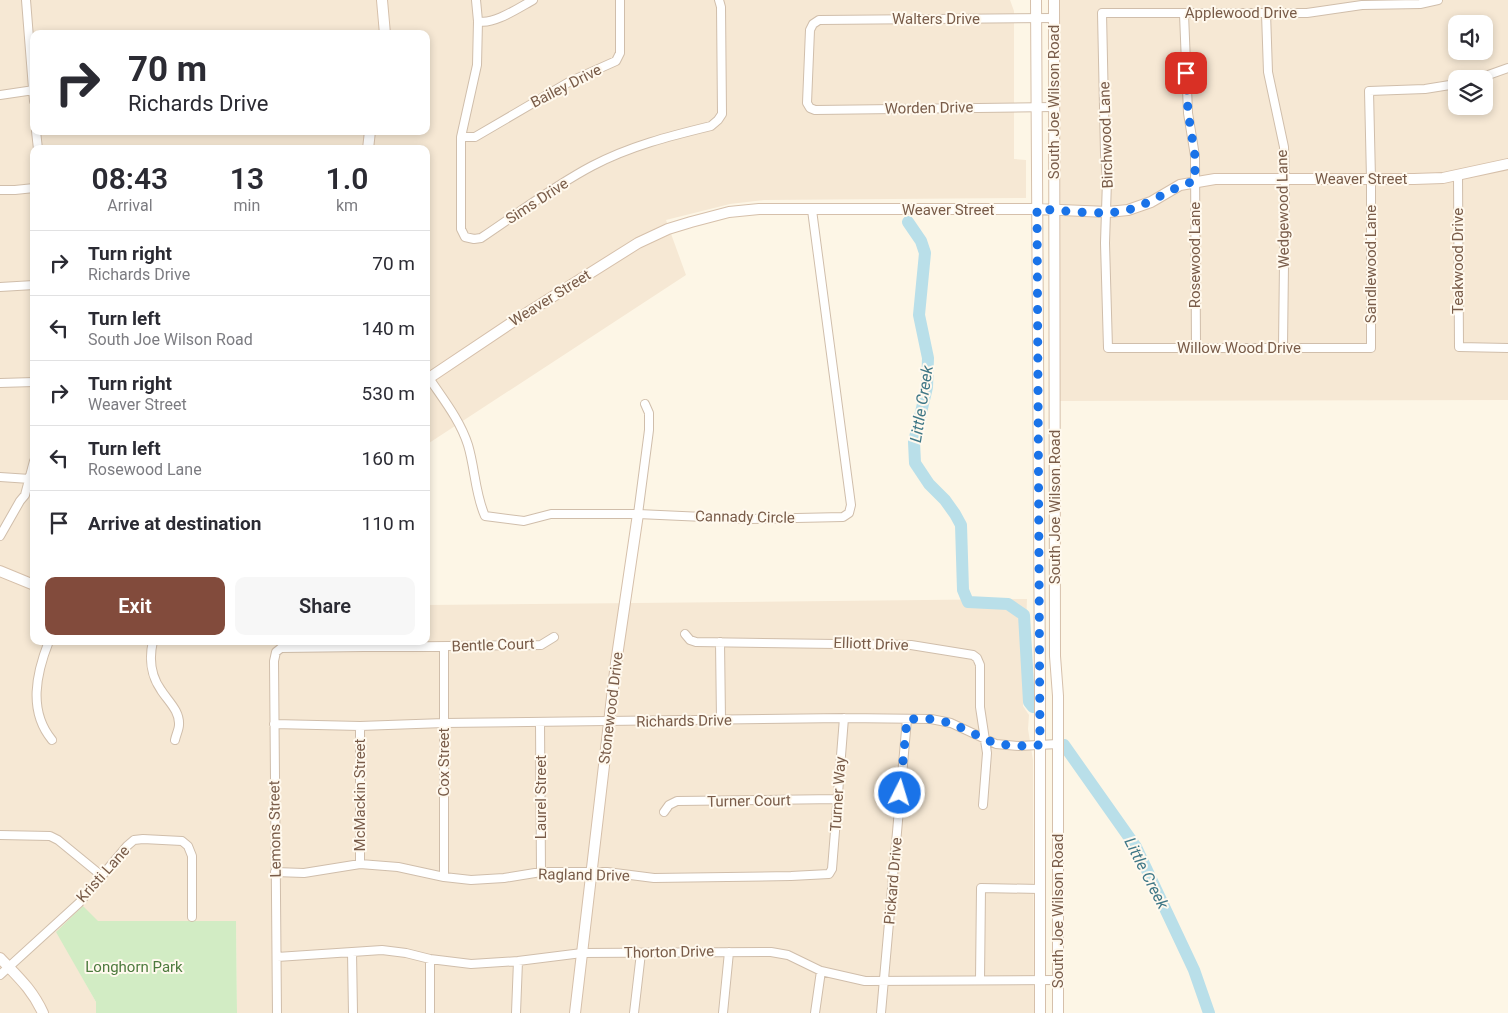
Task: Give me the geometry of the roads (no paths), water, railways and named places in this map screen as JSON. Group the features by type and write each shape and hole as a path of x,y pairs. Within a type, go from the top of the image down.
{"main road":[{"path":"382,0 385,30"},
{"name":"South Joe Wilson Road","path":"1036,0 1040,1013"},
{"name":"South Joe Wilson Road","path":"1054,0 1055,656 1058,696 1058,1013"},
{"name":"Weaver Street","path":"430,376 638,243 668,229 729,212 759,209 1037,209 1108,212 1134,208 1151,202 1180,185 1214,178 1414,179 1458,175 1508,164"},
{"name":"Stonewood Drive","path":"575,1013 616,663 638,514"},
{"path":"0,571 30,583"},
{"path":"0,958 30,989 43,1013"}],"street":[{"path":"26,0 30,51"},
{"name":"Sims Drive","path":"476,0 478,21 477,65 461,137 461,229 465,236 474,240 481,238 593,166 637,146 670,135 711,126 718,120 722,114 721,6 719,0"},
{"path":"478,21 484,23 492,21 533,0"},
{"name":"Bailey Drive","path":"461,137 475,137 569,82 616,61 620,53 620,0"},
{"path":"1322,10 1323,0"},
{"name":"Applewood Drive","path":"1102,13 1307,13 1362,5 1420,4 1438,0"},
{"name":"Birchwood Lane","path":"1102,13 1108,212 1105,243 1108,348"},
{"name":"Wedgewood Lane","path":"1266,13 1268,72 1284,147 1283,347"},
{"name":"Rosewood Lane","path":"1184,14 1188,112 1195,156 1196,348"},
{"name":"Walters Drive","path":"807,103 810,30 813,24 819,20 1054,18"},
{"path":"1493,73 1508,68"},
{"name":"Sandlewood Lane","path":"1370,348 1371,179 1369,91 1425,89 1448,85"},
{"path":"0,95 30,90"},
{"name":"Worden Drive","path":"807,103 810,108 815,110 1054,107"},
{"name":"Teakwood Drive","path":"1458,175 1459,347 1508,348"},
{"path":"0,190 30,188"},
{"name":"Cannady Circle","path":"430,382 461,427 468,446 474,477 486,516 524,520 551,514 638,514 754,519 839,518 849,513 851,500 812,210"},
{"path":"0,287 30,285"},
{"name":"Willow Wood Drive","path":"1108,348 1370,348"},
{"path":"0,383 30,382"},
{"name":"Stonewood Drive","path":"638,514 649,430 649,412 645,404"},
{"path":"0,477 30,478 25,495 0,536"},
{"name":"Elliott Drive","path":"685,634 690,640 696,642 911,644 973,655 977,658 980,665 980,707 987,753 984,806"},
{"name":"Bentle Court","path":"281,648 444,647 541,644 554,637"},
{"path":"720,642 721,720"},
{"path":"48,645 37,674 36,701 42,725 52,740"},
{"path":"152,645 150,657 154,676 161,690 176,710 179,724 175,740"},
{"name":"Cox Street","path":"444,647 444,877"},
{"name":"Lemons Street","path":"277,1013 274,661 276,652 281,648"},
{"name":"Richards Drive","path":"274,724 360,726 444,722 610,722 844,718 931,719 951,723 996,744 1019,746 1058,744"},
{"name":"Turner Way","path":"832,869 844,718"},
{"name":"Pickard Drive","path":"881,1013 907,719"},
{"name":"Laurel Street","path":"540,722 541,872"},
{"name":"McMackin Street","path":"360,726 360,864"},
{"name":"Turner Court","path":"664,812 669,806 677,802 838,799"},
{"path":"0,835 50,836 58,840 102,876"},
{"name":"Kristi Lane","path":"0,975 79,903 134,840 182,841 188,846 192,856 192,917"},
{"name":"Ragland Drive","path":"275,872 304,873 360,864 398,867 444,877 471,880 504,878 541,872 606,872 654,878 800,876 829,874 832,869"},
{"path":"980,980 981,888 1040,888"},
{"name":"Thorton Drive","path":"277,957 382,950 471,964 518,961 582,953 770,952 788,956 821,971 865,981 1058,980"},
{"path":"352,952 353,1013"},
{"path":"723,1013 730,952"},
{"path":"634,1013 641,953"},
{"path":"430,959 430,1013"},
{"path":"516,1013 518,961"},
{"path":"816,1013 821,971"}],"waterway":[{"name":"Little Creek","path":"908,222 921,241 925,253 919,315 928,358 927,387 914,442 915,463 929,484 945,500 961,525 963,590 968,602 1008,604 1024,615 1029,702 1033,707"},
{"name":"Little Creek","path":"1064,745 1136,847 1194,970 1209,1013"}],"park label":[{"name":"Longhorn Park","path":"134,967"}]}
